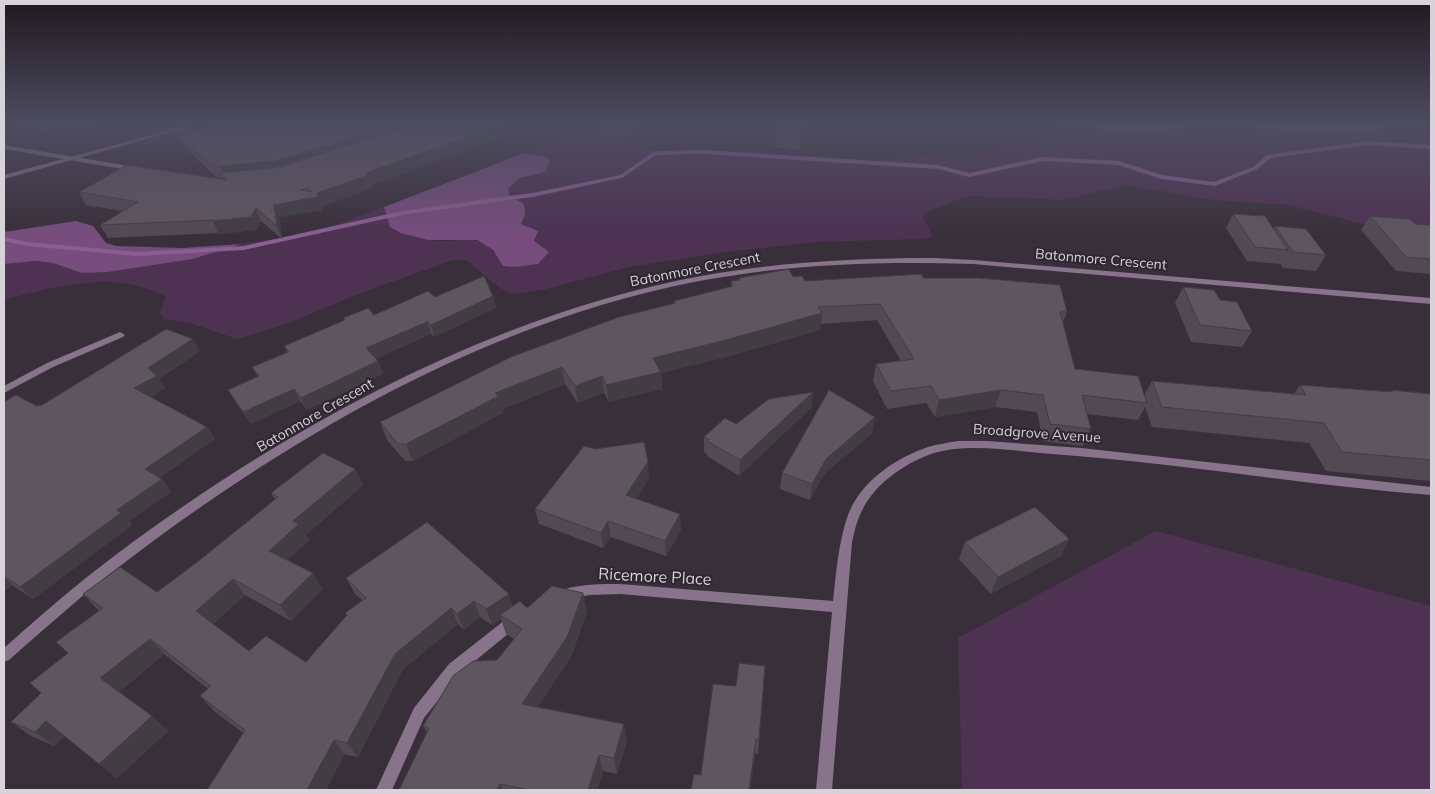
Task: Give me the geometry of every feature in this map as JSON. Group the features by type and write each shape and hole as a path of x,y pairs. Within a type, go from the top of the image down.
{"street":[{"path":"4,177 56,162"},
{"path":"96,162 146,170"},
{"name":"Batonmore Crescent","path":"4,656 126,555 215,491 347,409 415,375 495,339 564,315 664,286 730,274 796,266 846,262 930,260 973,262 1431,301"},
{"path":"4,390 50,365 120,335"},
{"name":"Broadgrove Avenue","path":"824,790 846,542 852,519 863,498 878,480 907,460 931,450 958,445 987,445 1081,452 1431,491"},
{"name":"Ricemore Place","path":"554,598 563,594 590,590 620,590 839,607"},
{"path":"384,790 419,713 454,669 504,628 528,612"}],"shaded area":[{"path":"501,162 550,162 545,172 520,178 508,189 509,195 524,204 525,215 521,224 538,231 534,241 549,252 538,264 515,267 503,266 493,250 477,240 428,240 401,233 390,227 384,207"},
{"path":"538,162 1431,162 1431,230 1367,225 1289,205 1213,200 1126,185 1064,200 967,196 925,213 923,218 932,234 931,237 925,239 816,242 725,252 629,267 546,289 518,294 510,293 500,288 466,260 453,260 358,294 289,323 237,339 190,323 164,319 160,313 166,297 147,289 127,284 107,282 86,283 44,290 4,300 4,264 35,261 53,263 82,273 193,259 241,244 280,238 338,224 384,207 390,227 427,239 478,241 486,245 494,253 503,266 534,241 521,224 525,215 508,195 508,189 520,178 545,172"},
{"path":"76,221 93,226 106,243 116,246 183,248 241,244 193,259 107,272 82,273 53,263 36,261 4,264 4,232"},
{"path":"1156,531 1431,606 1431,790 962,790 958,638"}],"building":[{"path":"208,162 264,162 220,166"},
{"path":"295,162 397,162 366,173 369,175 317,193 317,197 274,205 277,226 256,208 251,217 213,221 100,225 138,202 79,192 127,165 227,180 220,173 279,167","holes":["308,188 312,192 301,190"]},
{"path":"1233,214 1265,216 1288,250 1255,247"},
{"path":"1370,216 1410,219 1415,224 1431,225 1431,259 1406,257"},
{"path":"1275,226 1306,229 1326,255 1293,252"},
{"path":"789,269 793,277 802,276 805,281 922,274 923,278 979,278 1060,285 1067,312 1060,312 1075,369 1138,376 1147,403 1082,395 1091,429 1050,424 1043,395 1001,390 939,400 931,386 891,391 876,364 914,359 880,304 818,307 822,313 653,358 661,372 606,385 602,376 575,386 562,367 495,393 499,396 406,444 398,444 380,422 511,357 619,317 733,286 731,281 740,280 739,278"},
{"path":"484,276 493,296 431,325 427,322 366,348 378,361 301,398 294,389 243,412 228,390 259,376 252,367 289,352 284,346 345,320 343,318 368,308 374,315 428,291 435,297"},
{"path":"1183,287 1214,290 1220,300 1237,302 1252,331 1200,325"},
{"path":"166,329 193,339 148,368 157,376 134,388 207,427 145,469 162,479 117,510 121,513 20,587 4,576 4,402 16,395 37,406 42,405"},
{"path":"1152,381 1306,395 1300,385 1431,394 1431,460 1342,452 1324,423 1162,407"},
{"path":"829,390 875,417 826,459 812,484 782,473"},
{"path":"813,392 740,460 707,441 709,439 704,437 725,418 736,424 769,399"},
{"path":"644,442 648,462 626,495 680,514 665,541 608,521 601,533 535,509 584,446 595,449"},
{"path":"323,453 355,469 293,521 299,524 269,551 313,573 280,605 233,579 196,611 249,651 266,636 306,662 347,615 345,613 366,598 346,578 427,522 509,594 486,609 474,601 457,614 451,608 395,654 347,743 334,740 307,790 207,790 245,730 200,696 211,686 150,639 100,678 152,716 99,764 46,721 35,732 11,722 41,693 30,683 68,653 56,642 103,608 83,594 120,567 157,592 278,497 271,493"},
{"path":"1035,507 1069,539 998,577 965,542"},
{"path":"552,586 583,593 567,637 522,704 624,724 614,758 599,755 588,790 529,790 500,784 497,790 399,790 429,728 423,726 453,676 473,661 497,660 522,629 500,615 520,601 527,608"},
{"path":"739,663 765,666 759,739 756,739 749,790 691,790 694,774 701,775 713,684 736,686"}],"waterway":[{"path":"4,239 27,244 138,254 244,248 402,213 532,195 622,176 642,162"},
{"path":"861,162 938,167 969,175 1029,162"},
{"path":"1101,162 1119,163 1161,177 1215,184 1255,168 1262,162"}]}
